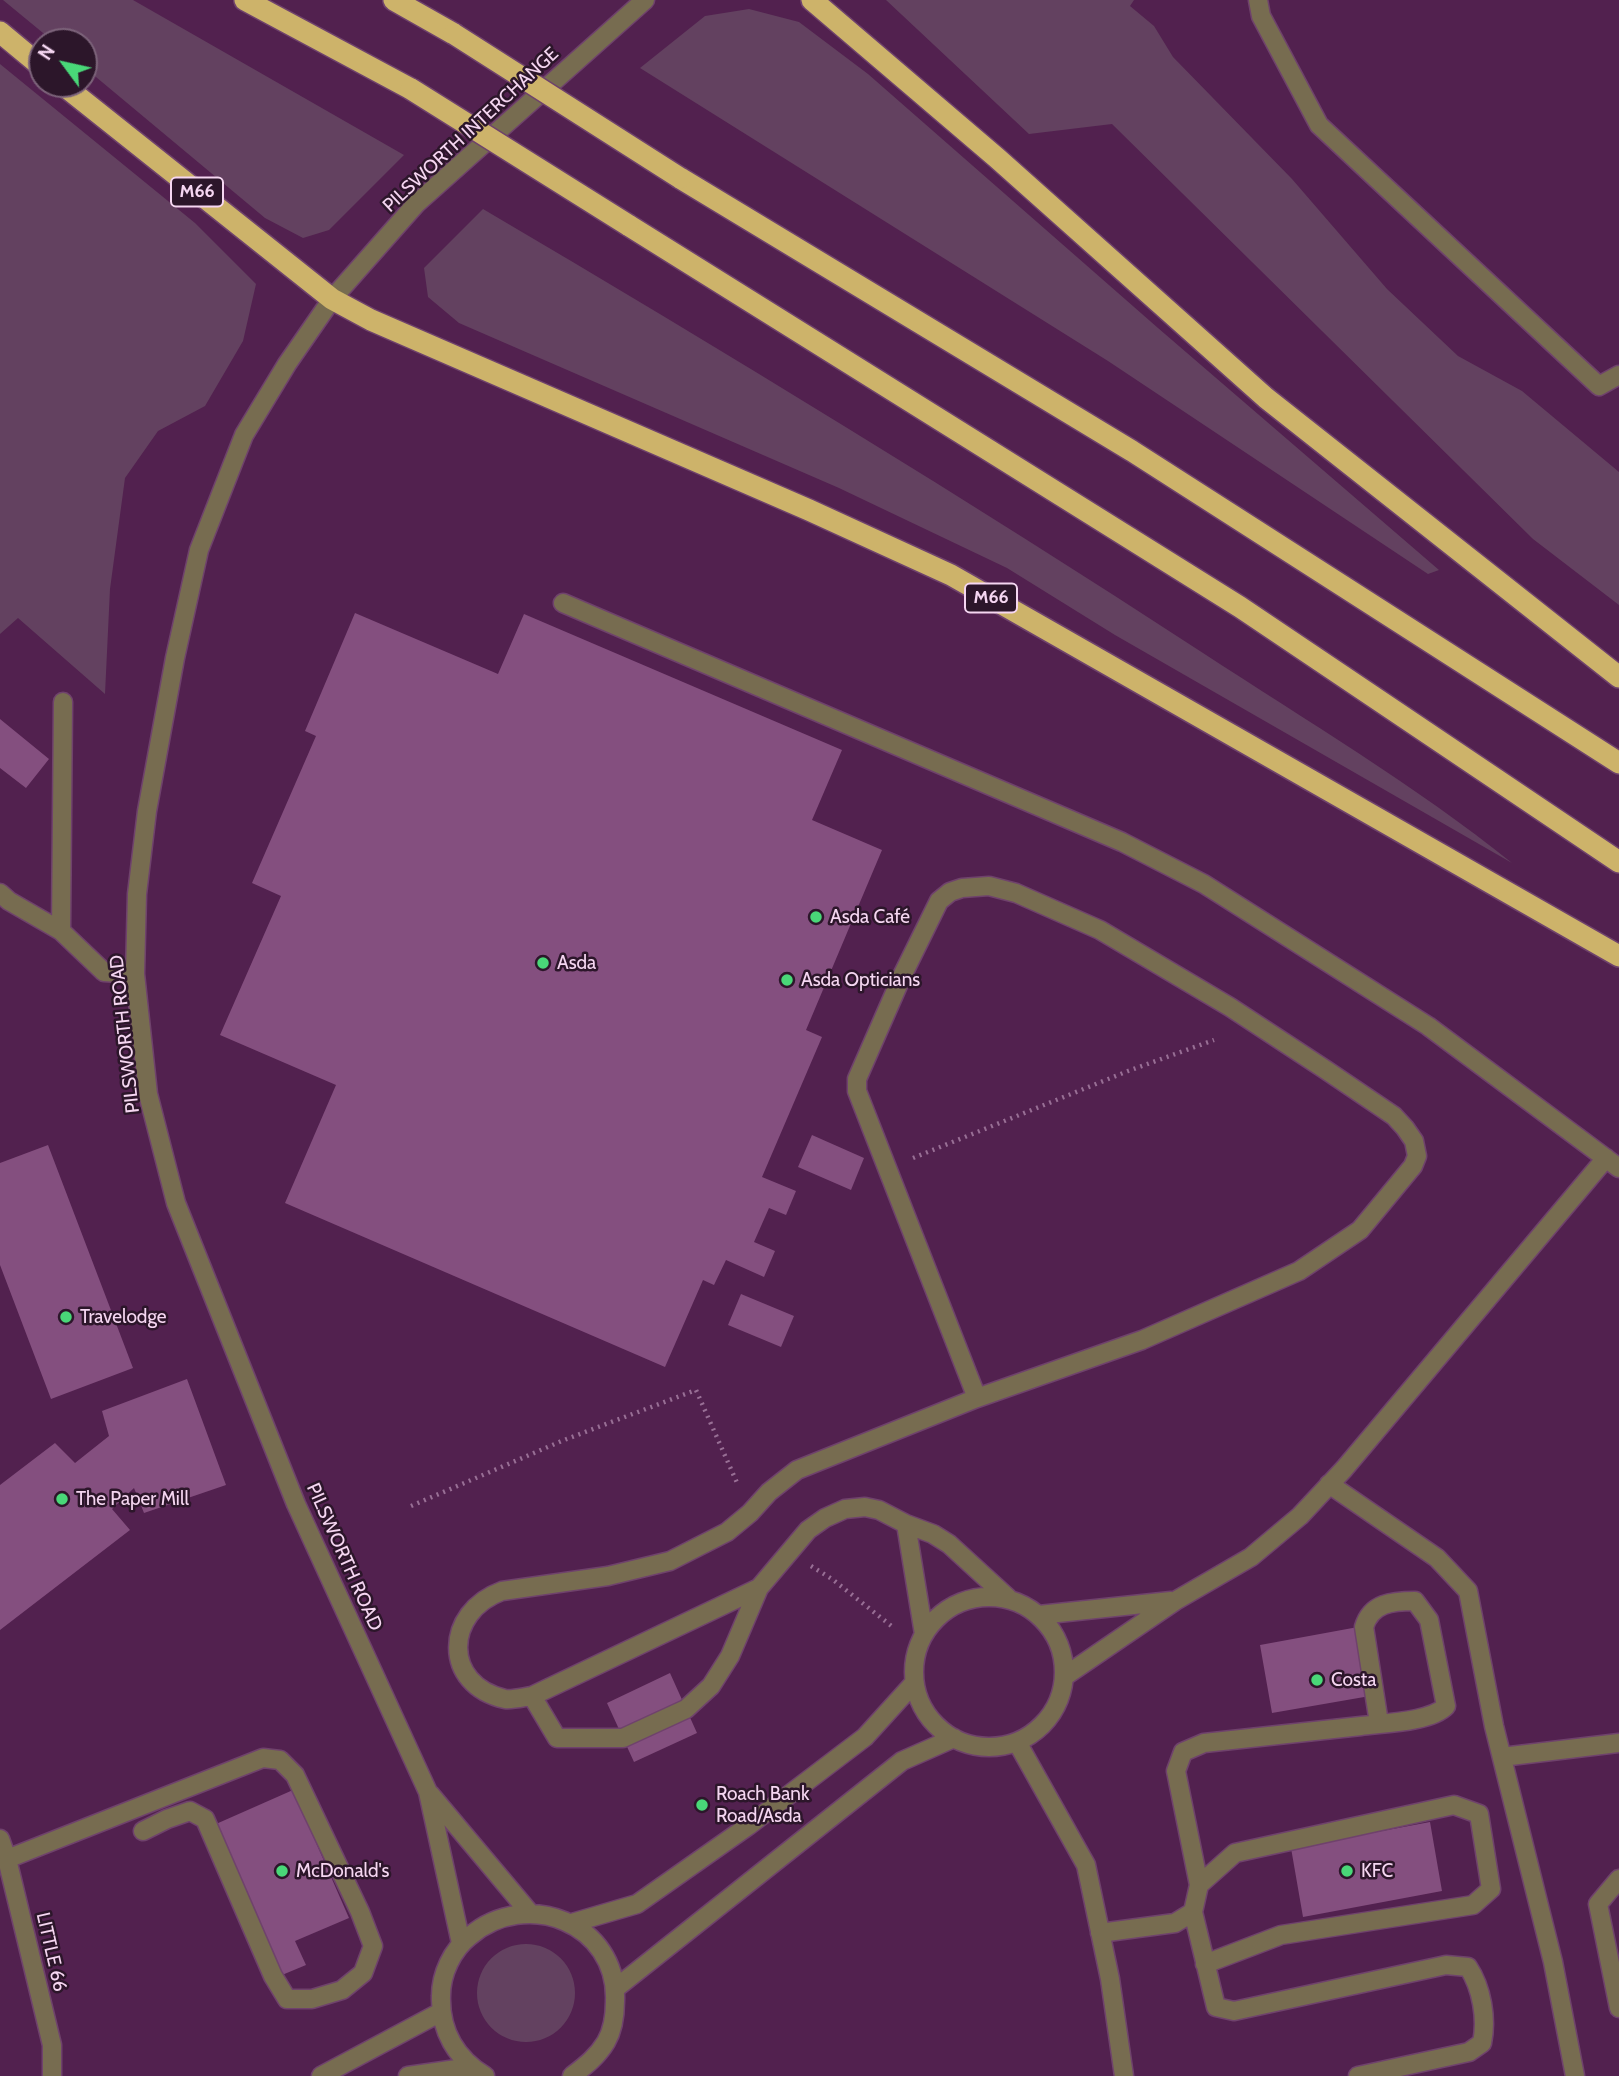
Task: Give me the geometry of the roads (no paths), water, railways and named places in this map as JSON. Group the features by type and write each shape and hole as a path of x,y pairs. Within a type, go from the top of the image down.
{"highway":[{"path":"245,0 411,89 1240,607 1619,862"},
{"path":"394,0 454,34 680,178 1132,451 1619,763"},
{"path":"812,0 997,158 1266,398 1619,677"},
{"path":"0,32 28,55"},
{"name":"M66","path":"80,98 332,299 381,324 809,510 951,575 1619,956"}],"street":[{"name":"PILSWORTH INTERCHANGE","path":"332,299 416,204 646,0"},
{"path":"1258,0 1261,16 1319,125 1599,386 1619,375"},
{"name":"PILSWORTH ROAD","path":"332,299 244,435 199,550 175,658 147,811 137,894 135,974 149,1094 176,1203 296,1504 428,1792 461,1943"},
{"path":"563,603 1122,842 1204,884 1428,1026 1612,1163 1300,1516 1251,1557 1175,1601 1065,1676"},
{"path":"61,931 63,702"},
{"path":"759,1588 532,1696 507,1699 489,1692 472,1681 462,1668 458,1651 459,1630 469,1613 486,1597 502,1591 608,1576 670,1561 727,1532 797,1470 977,1398 1142,1339 1299,1271 1360,1230 1413,1166 1417,1156 1414,1141 1394,1116 1219,1000 1100,930 1016,893 989,886 962,888 950,892 939,901 903,974 857,1079 857,1091 977,1398"},
{"path":"0,893 61,931 104,972 135,974"},
{"path":"1329,1484 1437,1558 1468,1591 1502,1757 1553,1962 1575,2076"},
{"path":"532,1696 557,1738 623,1738 686,1709 711,1686 730,1656 759,1588 808,1530 845,1509 865,1507 879,1510 949,1544 1008,1598 1039,1615 1054,1632 1063,1653 1065,1676 1061,1697 1051,1716 1035,1731 1017,1742 996,1747 974,1746 954,1738 935,1724 922,1705 914,1683 915,1657 922,1640 939,1615 960,1602 984,1596 1008,1598"},
{"path":"906,1524 922,1640"},
{"path":"1039,1615 1175,1601"},
{"path":"1358,2076 1469,2052 1482,2043 1485,2030 1477,1981 1468,1968 1446,1965 1234,2011 1216,2007 1193,1912 1199,1885 1175,1771 1183,1752 1204,1743 1379,1723 1439,1713 1446,1706 1429,1620 1415,1601 1396,1601 1376,1607 1367,1616 1364,1627 1379,1723"},
{"path":"572,1923 637,1904 865,1737 914,1683"},
{"path":"616,1988 902,1761 954,1738"},
{"path":"1017,1742 1086,1865 1110,1979 1124,2076"},
{"path":"1502,1757 1619,1743"},
{"path":"7,1859 262,1758 280,1760 295,1775 360,1912 373,1946 363,1973 342,1990 312,1999 287,1999 273,1976 205,1819 190,1811 144,1830"},
{"name":"PILSWORTH ROAD","path":"428,1792 529,1912"},
{"path":"1199,1885 1236,1853 1454,1805 1479,1814 1491,1889 1474,1905 1282,1935 1205,1964"},
{"name":"LITTLE 66","path":"0,1839 52,2045 52,2076"},
{"path":"1619,1879 1598,1904 1619,2008"},
{"path":"478,2072 457,2052 446,2033 441,2012 441,1987 448,1964 461,1943 481,1927 504,1916 529,1912 551,1915 572,1923 593,1940 608,1962 616,1988 615,2015 607,2041 591,2062 572,2076"},
{"path":"1100,1933 1175,1923 1193,1912"},
{"path":"321,2076 441,2012"},
{"path":"408,2076 478,2072"}],"place":[{"name":"Asda Café","path":"816,917"},
{"name":"Asda","path":"543,963"},
{"name":"Asda Opticians","path":"787,980"},
{"name":"Travelodge","path":"66,1317"},
{"name":"The Paper Mill","path":"62,1499"},
{"name":"Costa","path":"1317,1680"},
{"name":"Roach Bank Road/Asda","path":"702,1805"},
{"name":"McDonald's","path":"282,1871"},
{"name":"KFC","path":"1347,1871"}]}
